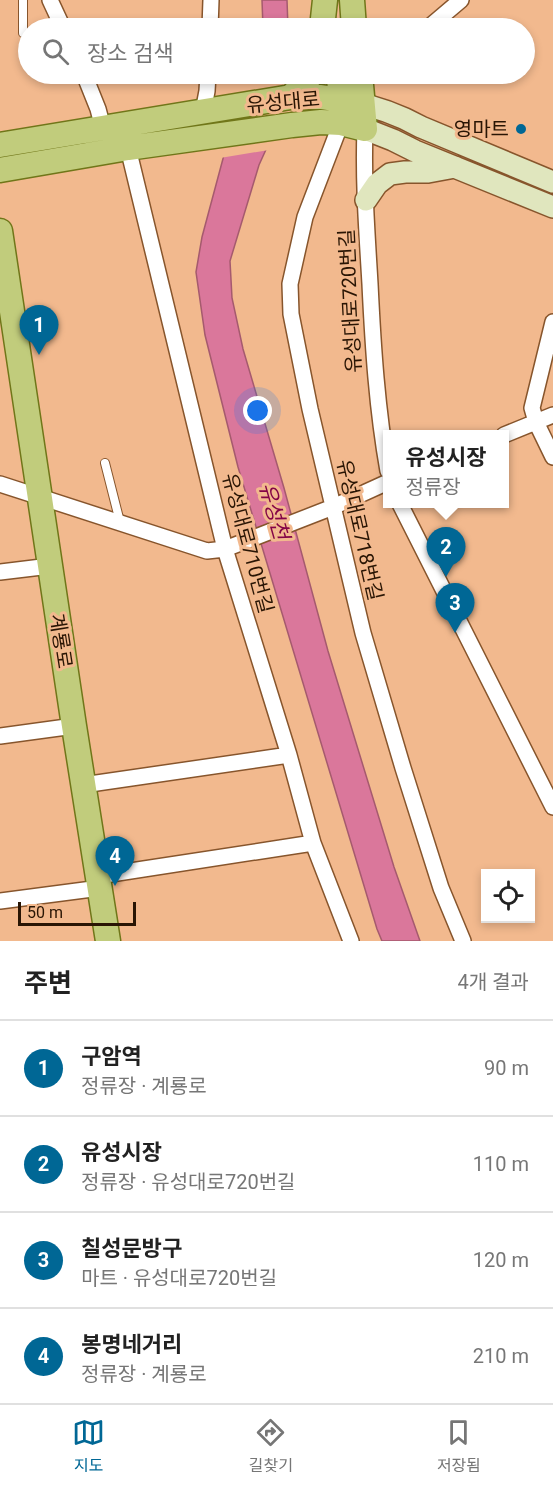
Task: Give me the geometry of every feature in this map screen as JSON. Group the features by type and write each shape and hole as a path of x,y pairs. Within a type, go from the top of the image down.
{"main road":[{"path":"323,18 325,0"},
{"path":"334,0 335,18"},
{"path":"352,0 353,18"},
{"path":"291,97 303,84"},
{"path":"342,84 348,109 365,129 553,207"},
{"path":"348,109 357,84"},
{"name":"유성대로","path":"0,145 291,97 321,97 348,109 402,116 422,127 553,182"},
{"name":"유성대로","path":"0,170 128,148 321,122 348,109"},
{"path":"366,200 377,184 390,174 428,172 455,167"},
{"name":"계룡로","path":"0,231 108,941"}],"street":[{"path":"50,0 58,18"},
{"path":"210,18 211,0"},
{"path":"440,18 461,0"},
{"path":"88,84 103,128"},
{"path":"206,111 207,84"},
{"name":"유성대로718번길","path":"348,109 305,217 290,285 291,314 310,409 363,633 441,888 463,941"},
{"name":"유성대로720번길","path":"365,129 364,166 374,367 383,448"},
{"name":"유성대로710번길","path":"128,148 225,549 289,755 313,843 351,941"},
{"path":"553,321 532,408 536,422 553,457"},
{"path":"509,433 553,415"},
{"path":"0,484 207,551 225,549 333,507 383,484"},
{"path":"402,508 549,788 553,807"},
{"path":"0,572 50,566"},
{"path":"0,736 74,726"},
{"path":"83,785 289,755"},
{"path":"0,901 313,843"}],"lane":[{"path":"23,0 23,18"},
{"path":"105,463 120,522"}],"water":[{"path":"262,0 287,0 288,18 263,18"},
{"name":"유성천","path":"253,84 286,84 278,123 259,165 230,261 232,298 243,349 284,488 328,651 394,867 420,941 382,941 377,929 238,467 205,335 196,272 202,237 228,140"}],"pier":[{"path":"250,84 289,84 280,124 269,150 220,158 225,139"}],"place":[{"name":"영마트","path":"521,129"},
{"name":"구암역","path":"39,355"},
{"name":"유성시장","path":"446,577"},
{"name":"칠성문방구","path":"455,633"},
{"name":"봉명네거리","path":"115,886"}]}
